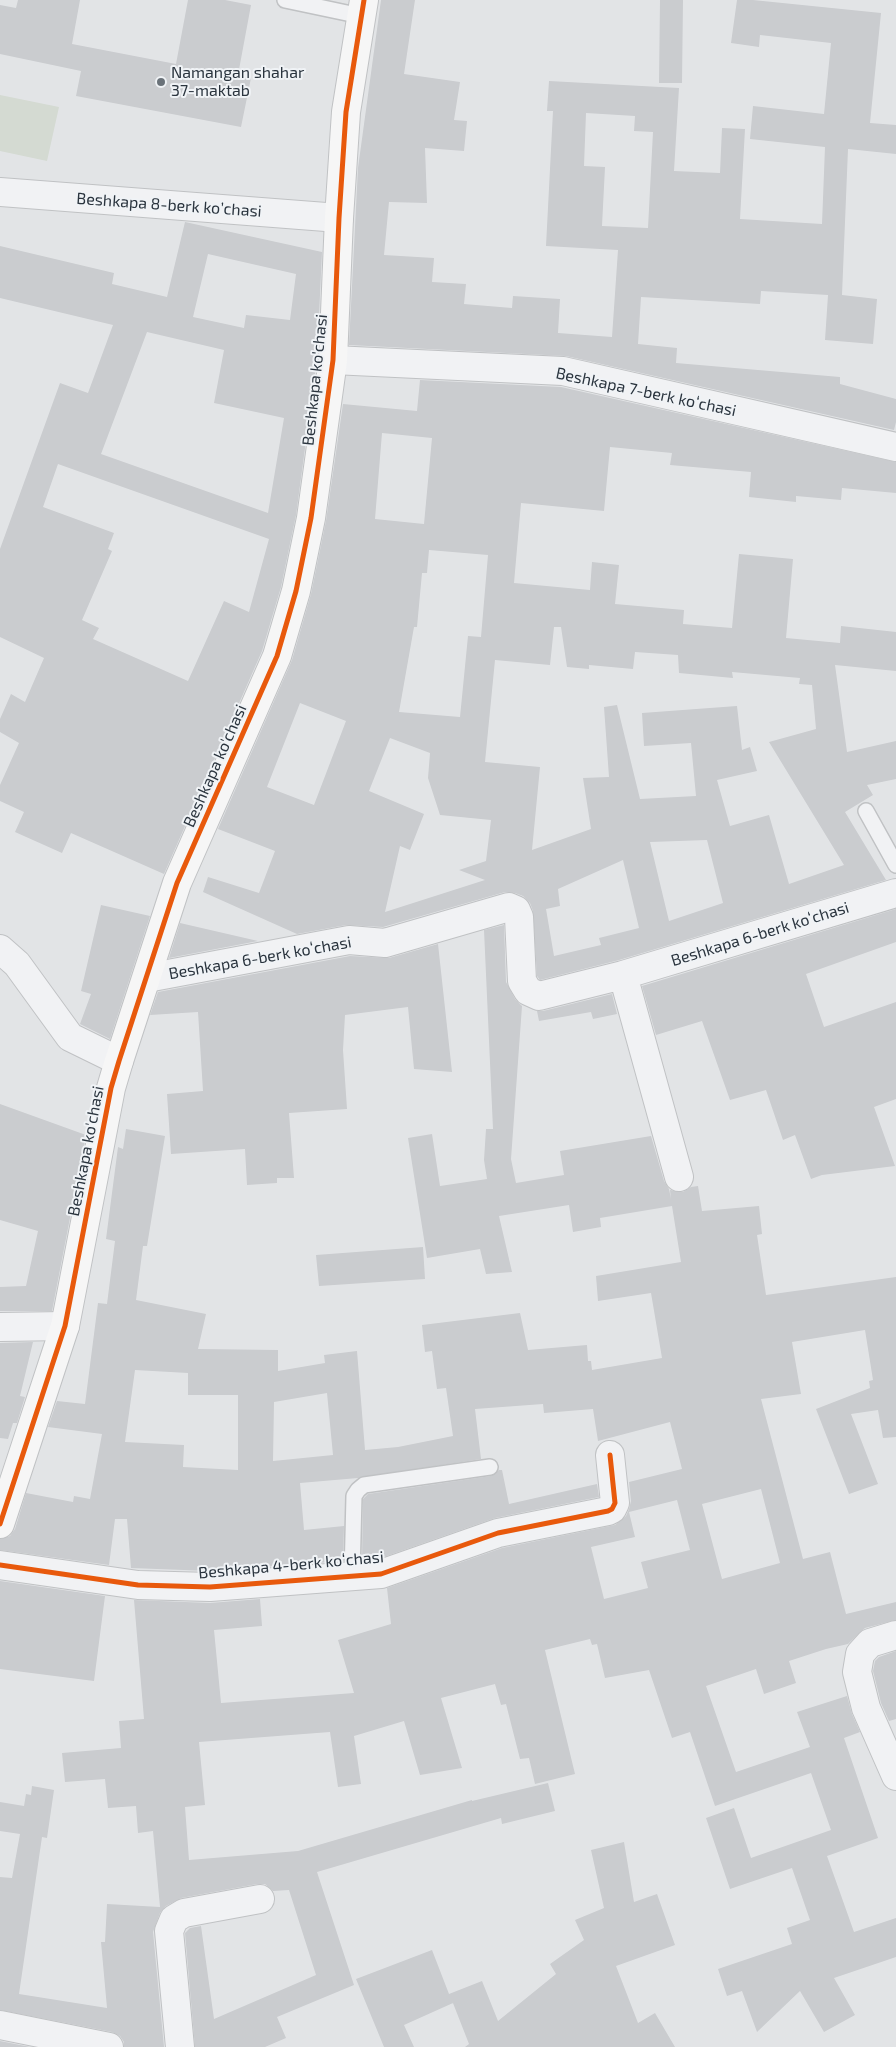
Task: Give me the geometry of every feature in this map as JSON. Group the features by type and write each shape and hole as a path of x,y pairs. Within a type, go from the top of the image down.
{"street":[{"name":"Beshkapa ko'chasi","path":"0,1524 65,1326 111,1088 119,1061 178,883 277,656 296,591 311,518 333,360 346,112 362,8"},
{"name":"Beshkapa 8-berk koʼchasi","path":"0,192 339,218"},
{"name":"Beshkapa 7-berk koʻchasi","path":"333,360 563,371 896,447"},
{"name":"Beshkapa 6-berk koʻchasi","path":"147,978 349,940 385,943 509,907 516,910 519,917 522,981 528,991 539,996 623,975 896,893"},
{"path":"0,949 17,964 70,1037 119,1061"},
{"path":"623,975 679,1177"},
{"path":"0,1327 65,1326"},
{"name":"Beshkapa 4-berk koʻchasi","path":"0,1566 138,1584 210,1587 381,1574 498,1533 608,1511 615,1503 610,1454"},
{"path":"896,1635 870,1643 860,1654 857,1672 866,1708 896,1776"},
{"path":"180,2047 169,1931 174,1919 184,1913 260,1898"},
{"path":"0,2025 109,2047"}],"lane":[{"path":"285,0 362,8"},
{"path":"866,811 896,865"},
{"path":"352,1576 354,1496 364,1485 490,1467"}],"shaded area":[{"path":"0,95 59,107 47,161 0,151"}],"building":[{"path":"18,0 80,0 72,44 176,64 188,0 225,0 251,5 238,75 251,78 241,127 76,96 81,71 0,54 0,5 16,8"},
{"path":"381,0 415,0 404,74 460,82 454,120 467,121 464,151 425,148 427,203 389,202 384,255 434,258 432,282 466,284 464,304 512,308 513,296 560,299 558,333 612,337 618,250 546,246 553,111 547,111 549,81 679,88 674,171 720,173 722,128 745,129 740,219 822,224 825,147 750,139 753,106 824,114 831,43 760,35 759,47 731,43 737,0 881,13 870,123 896,125 896,154 848,149 842,295 877,299 873,344 825,340 828,295 761,291 760,304 641,297 638,344 677,348 676,363 840,377 840,384 896,399 894,430 566,356 349,345 358,168","holes":["586,113 635,116 634,131 653,132 648,228 602,226 605,167 584,166"]},
{"path":"660,0 683,0 682,83 659,83"},
{"path":"185,222 322,252 317,359 296,515 281,587 262,651 164,874 71,833 62,853 15,832 24,812 0,801 0,785 19,743 0,732 0,719 11,694 25,702 44,658 0,637 0,549 60,383 88,393 113,325 0,298 0,246 114,273 112,284 167,297","holes":["208,254 296,274 290,320 246,315 244,328 193,317","147,332 224,350 214,403 284,418 268,513 101,454","58,464 269,539 249,612 224,601 188,681 93,639 99,628 82,620 112,551 108,549 114,533 43,507"]},
{"path":"420,380 561,387 896,462 896,493 842,488 841,500 796,496 796,502 749,497 751,472 670,465 672,453 610,447 604,511 521,503 514,583 590,590 592,562 619,565 615,604 684,610 683,624 732,628 739,554 793,559 786,638 840,643 841,626 896,632 896,671 835,665 847,752 896,741 896,779 867,785 873,795 845,812 886,880 619,960 540,980 537,976 533,911 530,903 523,896 515,893 505,892 383,927 346,925 297,934 203,892 208,877 259,893 275,851 218,829 292,660 311,594 326,521 343,404 417,411","holes":["382,433 432,438 424,524 375,519","429,550 488,555 481,637 468,636 460,717 399,712 414,627 417,627 422,573 427,573","554,627 561,627 567,667 589,669 589,665 633,669 635,652 678,655 679,673 733,678 732,672 800,678 799,684 812,685 816,729 769,742 844,865 789,884 769,815 730,826 717,780 757,771 750,747 742,750 737,706 642,713 644,746 691,743 696,796 640,799 617,705 604,707 609,777 583,778 591,829 532,850 540,767 485,762 495,660 550,665","300,703 346,721 314,805 267,787","390,738 430,753 428,778 440,815 491,820 486,861 459,870 485,880 385,912 400,846 410,850 424,814 369,791","707,840 723,903 669,921 650,842","623,860 639,928 599,938 601,945 554,956 546,909 560,906 558,889"]},
{"path":"101,905 150,916 110,1039 80,1024 91,994 81,991"},
{"path":"896,909 896,942 806,974 824,1027 896,1002 896,1099 874,1107 895,1166 822,1175 811,1179 795,1135 783,1140 766,1090 730,1100 702,1021 656,1035 642,986"},
{"path":"180,923 258,941 169,958"},
{"path":"504,925 506,982 515,999 522,1006 511,1159 516,1183 564,1175 560,1151 651,1136 671,1199 670,1190 683,1192 691,1187 698,1186 702,1211 759,1206 762,1234 757,1235 766,1295 896,1277 896,1437 883,1438 878,1410 851,1414 878,1484 849,1494 816,1409 870,1388 869,1381 873,1380 865,1330 792,1342 801,1394 761,1399 803,1559 830,1552 846,1614 896,1602 896,1620 865,1628 848,1644 789,1661 796,1683 764,1694 756,1669 706,1686 736,1772 810,1747 797,1712 847,1696 860,1732 844,1738 878,1838 827,1856 854,1932 896,1918 896,1957 834,1978 855,2015 824,2032 800,1991 757,2032 742,1991 727,1996 718,1969 792,1944 787,1928 810,1920 792,1868 730,1889 706,1818 734,1808 751,1858 831,1830 811,1773 715,1806 690,1732 672,1738 649,1670 605,1678 597,1644 592,1645 590,1639 545,1650 575,1774 535,1784 529,1758 520,1759 506,1704 501,1705 495,1684 441,1698 462,1768 420,1775 404,1721 354,1736 361,1784 338,1787 330,1732 199,1742 205,1805 185,1807 189,1860 298,1851 472,1800 548,1783 555,1811 502,1824 501,1818 317,1872 354,1985 277,2017 286,2038 265,2047 195,2047 185,1933 190,1928 201,1926 214,2019 316,1975 289,1890 273,1891 265,1884 181,1898 166,1906 160,1913 153,1932 164,2047 124,2047 124,2042 120,2036 112,2032 0,2010 0,1877 12,1878 20,1834 0,1831 0,1802 24,1806 26,1794 31,1795 32,1786 54,1790 47,1838 42,1837 19,1994 107,2008 101,1942 105,1942 107,1904 160,1907 153,1831 138,1833 136,1806 108,1808 105,1779 65,1782 62,1753 121,1748 119,1721 144,1719 134,1600 210,1603 260,1599 262,1626 214,1630 221,1703 354,1693 338,1640 391,1624 387,1588 502,1548 615,1525 626,1516 629,1509 631,1501 629,1482 682,1469 670,1422 598,1441 593,1409 544,1413 543,1404 475,1409 481,1459 358,1478 300,1483 304,1530 344,1526 343,1561 210,1571 131,1568 127,1519 115,1519 109,1565 0,1550 0,1539 10,1536 15,1529 26,1493 73,1502 74,1496 90,1499 102,1434 48,1427 57,1401 85,1404 98,1303 107,1304 115,1241 106,1239 118,1147 123,1149 126,1129 165,1136 147,1246 143,1246 136,1300 206,1314 198,1349 278,1350 278,1371 325,1363 324,1355 357,1351 365,1450 398,1447 453,1436 446,1388 437,1389 432,1351 425,1352 422,1325 520,1313 528,1350 587,1345 588,1361 591,1361 592,1370 662,1358 651,1293 598,1301 596,1276 681,1262 672,1206 600,1218 601,1227 573,1232 569,1205 499,1216 512,1272 486,1274 480,1249 427,1258 408,1138 432,1134 440,1186 487,1179 484,1160 486,1129 493,1129 484,930","holes":["135,1370 188,1373 188,1395 238,1395 238,1470 183,1467 184,1445 125,1442","327,1393 333,1455 273,1461 274,1402","761,1489 780,1563 722,1579 702,1504","677,1500 690,1550 641,1562 648,1588 604,1599 591,1547 635,1537 629,1512"]},
{"path":"438,944 452,1072 414,1069 408,1007 345,1015 343,1050 347,1109 289,1113 294,1178 277,1178 277,1183 247,1185 245,1149 171,1154 167,1094 203,1091 198,1012 150,1015 158,992 350,956 389,958"},
{"path":"612,994 617,1014 593,1019 591,1012 539,1021 537,1011"},
{"path":"0,1104 86,1135 52,1311 0,1311 0,1287 26,1286 38,1231 0,1220"},
{"path":"423,1247 425,1279 319,1286 316,1255"},
{"path":"33,1342 20,1396 25,1397 17,1423 13,1423 8,1439 0,1438 0,1343"},
{"path":"502,1470 509,1504 597,1484 599,1497 495,1518 378,1559 362,1560 363,1499 368,1494 491,1476"},
{"path":"0,1581 105,1596 94,1681 0,1669"},
{"path":"896,1651 896,1719 889,1721 881,1703 873,1671 875,1661 879,1657"},
{"path":"624,1842 634,1902 657,1894 675,1945 616,1966 638,2023 655,2013 675,2047 465,2047 469,2044 453,2003 404,2025 414,2047 384,2047 356,1979 432,1950 449,1994 482,1981 498,2021 556,1974 550,1964 584,1940 575,1920 604,1908 591,1850"},
{"path":"0,2041 30,2047 0,2047"}],"cycle path":[{"path":"0,1524 65,1326 111,1088 119,1061 177,883 277,656 296,591 311,518 333,360 346,112 364,0"},
{"path":"0,1565 138,1585 210,1587 381,1574 498,1533 612,1509 615,1503 610,1455"}],"place":[{"name":"Namangan shahar 37-maktab","path":"161,82"}]}
